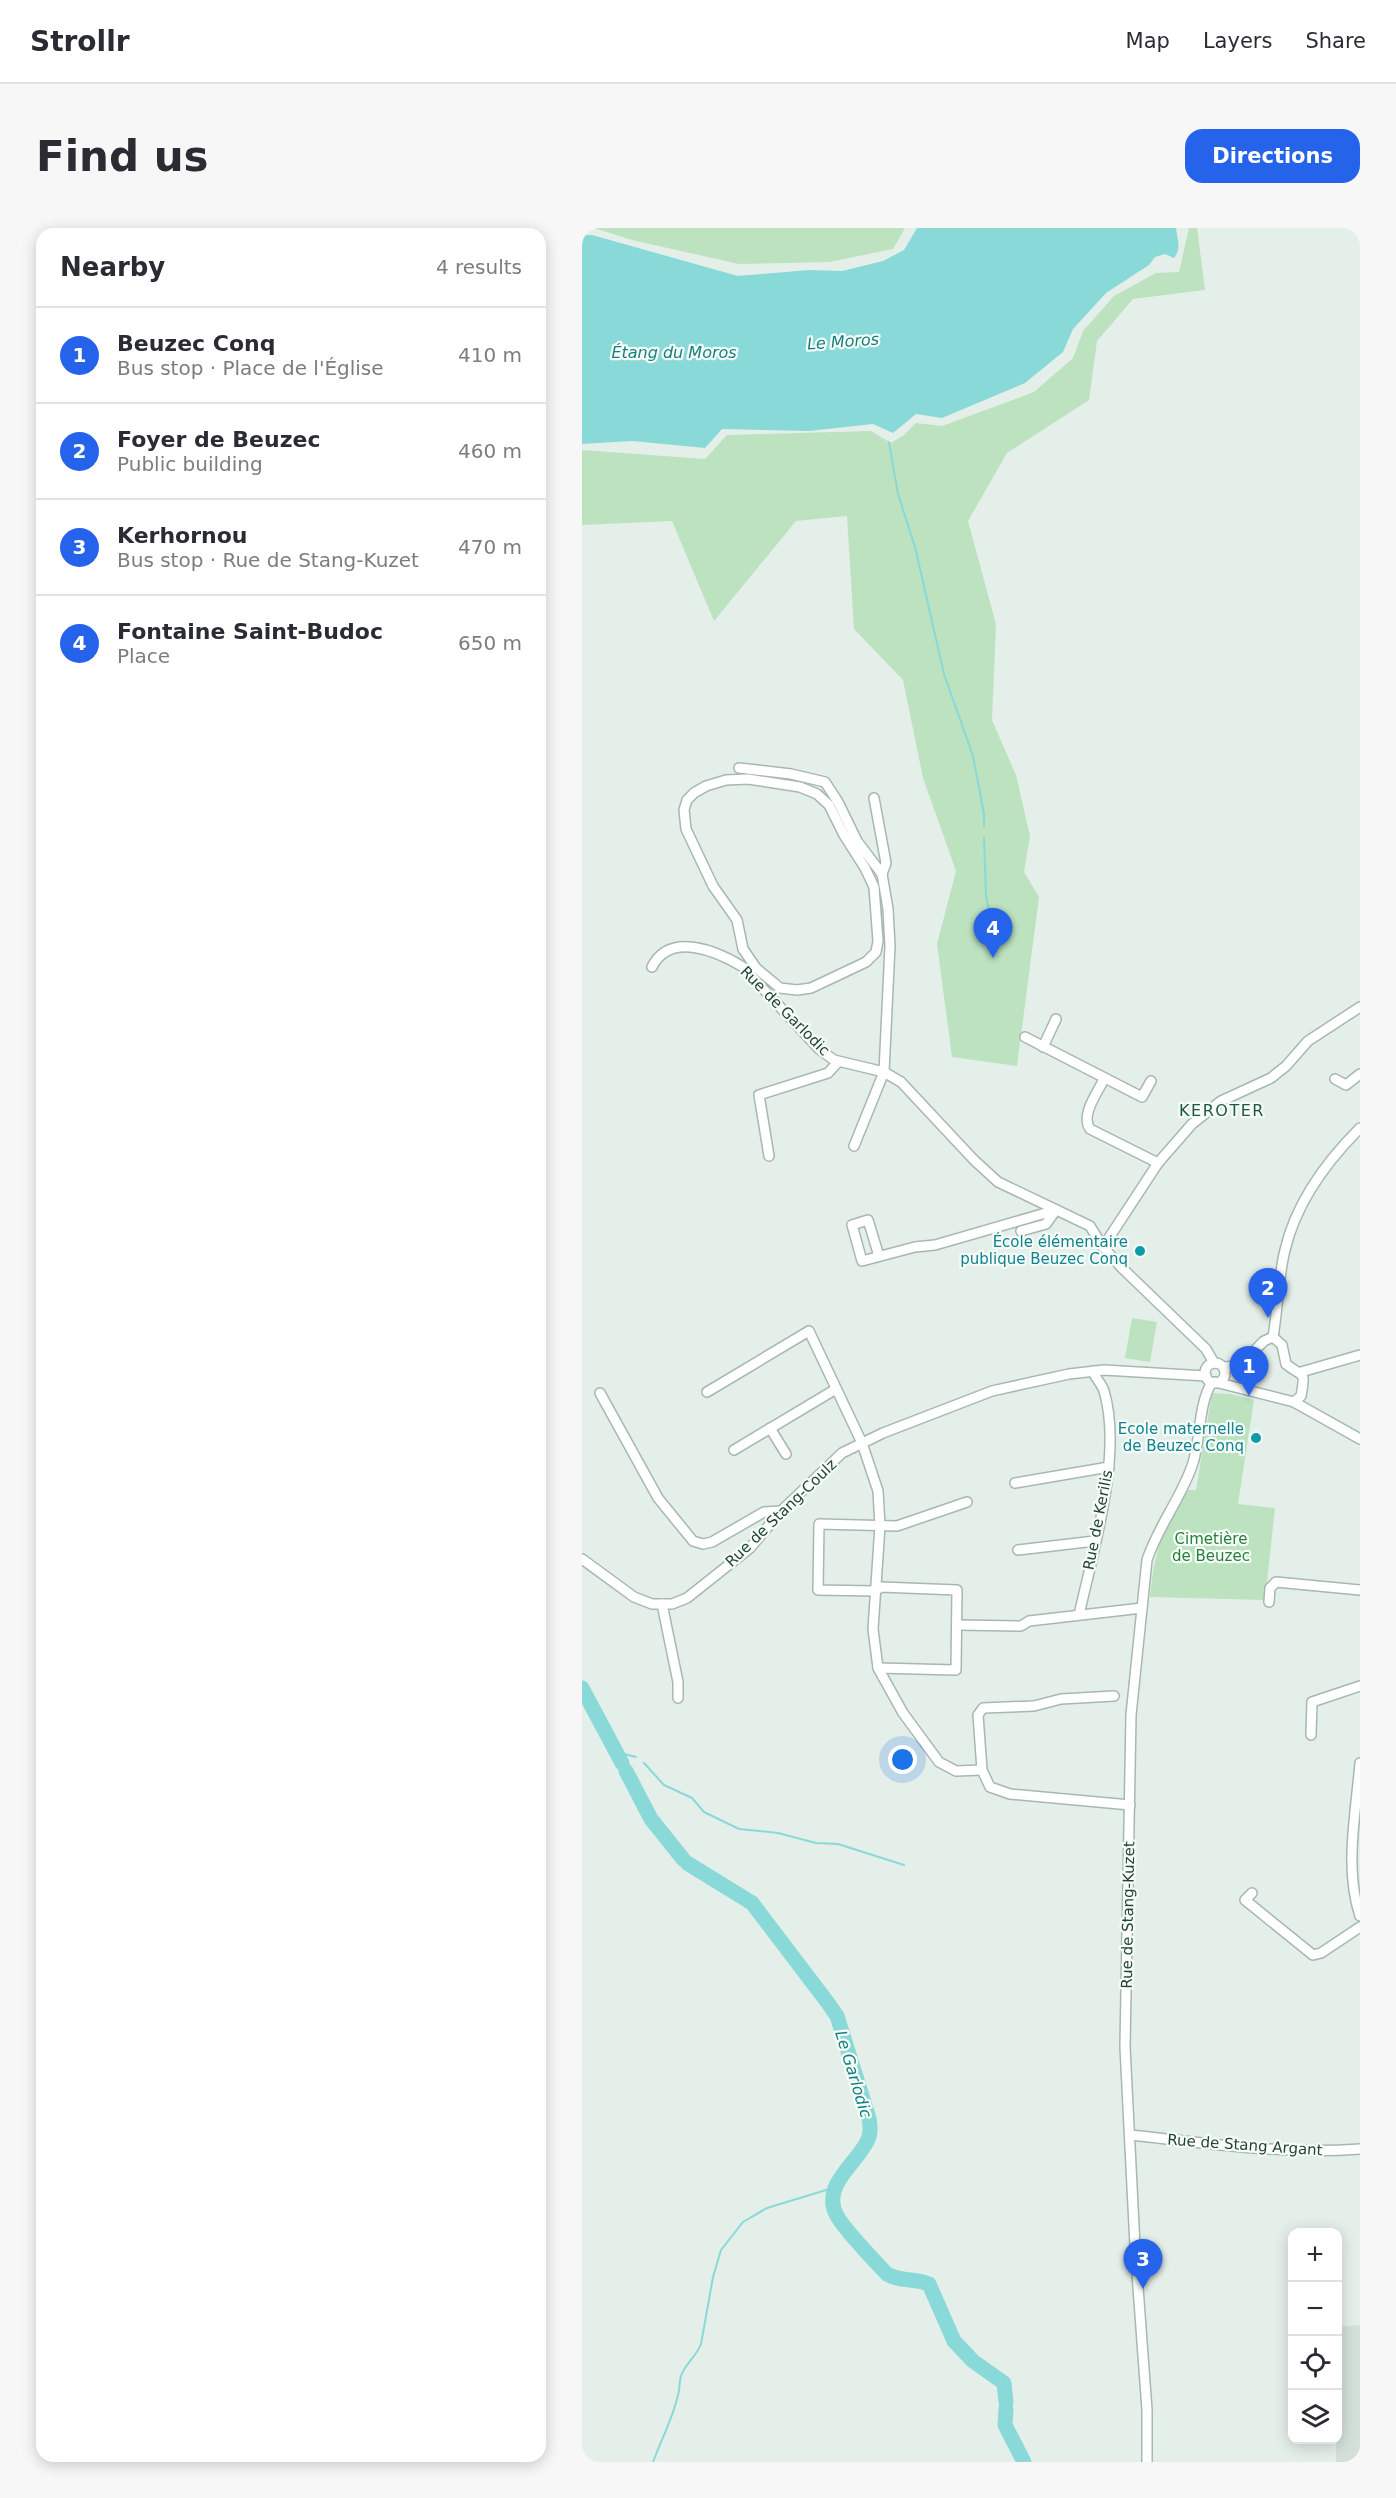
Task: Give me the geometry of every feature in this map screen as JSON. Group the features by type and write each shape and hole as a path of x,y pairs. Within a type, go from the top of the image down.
{"street":[{"path":"739,768 791,774 825,782 838,802 857,841 882,874 888,909 890,946 884,1072 854,1146"},
{"path":"748,779 774,781 817,794 829,806 843,835 865,868 874,887 879,926 876,952 866,962 811,988 797,990 780,988 756,968 743,949 737,920 713,886 686,829 684,810 687,800 706,786 726,780 748,779"},
{"path":"874,798 886,863 882,874"},
{"name":"Rue de Garlodic","path":"652,967 657,958 675,948 687,946 729,958 743,967 819,1049 838,1062 884,1072 901,1082 998,1182 1090,1226 1103,1247 1206,1349 1219,1365"},
{"path":"775,1001 780,988"},
{"path":"1103,1247 1158,1163 1208,1110 1236,1093 1271,1078 1286,1066 1308,1041 1360,1007"},
{"path":"1043,1047 1056,1019"},
{"path":"1025,1037 1142,1098 1151,1081"},
{"path":"769,1156 759,1095 828,1073 838,1062"},
{"path":"1335,1079 1346,1085 1360,1074"},
{"path":"1104,1079 1086,1115 1087,1125 1090,1129 1158,1163"},
{"path":"1273,1337 1282,1264 1290,1233 1304,1202 1327,1166 1360,1128"},
{"path":"1021,1231 1046,1224 1056,1210"},
{"path":"879,1256 915,1246 935,1245 1056,1210"},
{"path":"707,1392 809,1331 862,1443 878,1491 880,1526 873,1629 879,1668 903,1713 939,1762 956,1771 982,1770"},
{"path":"1219,1365 1223,1378 1211,1380 1207,1368 1219,1365 1239,1366 1264,1341 1273,1337"},
{"path":"1273,1337 1282,1345 1286,1364 1301,1372 1304,1381 1301,1396 1294,1402"},
{"path":"1301,1372 1360,1355"},
{"name":"Rue de Stang-Coulz","path":"662,1604 672,1605 695,1592 750,1548 780,1511 842,1453 883,1433 992,1391 1093,1371 1211,1380 1294,1402 1360,1439"},
{"name":"Rue de Kerilis","path":"1079,1615 1109,1467 1110,1433 1104,1389 1093,1371"},
{"path":"1104,1389 1112,1371"},
{"name":"Rue de Stang-Kuzet","path":"1147,2462 1147,2410 1135,2246 1125,2047 1131,1715 1147,1560 1153,1539 1192,1466 1198,1445 1206,1392 1211,1380"},
{"path":"734,1450 837,1389"},
{"path":"600,1393 637,1464 658,1498 693,1541 703,1544 712,1542 764,1512 780,1511"},
{"path":"770,1428 786,1454"},
{"path":"1015,1483 1109,1467"},
{"path":"879,1668 956,1670 957,1590 880,1587 875,1591 818,1590 819,1524 897,1526 967,1502"},
{"path":"1018,1550 1095,1541"},
{"path":"582,1559 634,1598 652,1604 662,1604 678,1682 678,1698"},
{"path":"1269,1602 1270,1588 1276,1582 1360,1590"},
{"path":"957,1625 1021,1626 1029,1621 1142,1608"},
{"path":"1311,1734 1312,1702 1360,1686"},
{"path":"1114,1696 1061,1699 1034,1706 983,1708 978,1714 982,1770 990,1787 1010,1794 1057,1798 1066,1801 1130,1805"},
{"path":"1360,1763 1352,1870 1355,1901 1360,1916"},
{"path":"1252,1893 1245,1900 1313,1954 1321,1953 1360,1927"},
{"name":"Rue de Stang Argant","path":"1130,2135 1271,2150 1320,2152 1360,2149"}],"shaded area":[{"path":"1360,2325 1360,2462 1336,2462 1336,2444 1342,2444 1342,2327"}],"green space":[{"path":"594,228 905,228 893,249 829,262 739,264 632,240"},
{"path":"1189,228 1197,228 1205,290 1133,299 1097,341 1089,400 1007,453 968,521 996,624 992,720 1016,775 1030,836 1024,872 1039,897 1017,1066 952,1057 937,944 956,871 923,778 903,680 854,629 847,516 796,521 714,621 672,521 582,525 582,450 705,459 727,435 871,431 891,443 904,435 916,423 942,426 1034,392 1073,358 1083,331 1114,296 1156,273 1179,272"},
{"path":"1132,1318 1157,1322 1150,1362 1125,1358"},
{"name":"Cimetière de Beuzec","path":"1212,1393 1230,1394 1254,1400 1238,1504 1275,1508 1265,1600 1150,1597 1154,1566 1165,1529 1186,1490 1196,1490"}],"water":[{"name":"Étang du Moros","path":"917,228 1176,228 1178,247 1174,258 1165,254 1155,257 1149,265 1106,293 1073,329 1063,352 1025,383 942,418 916,414 893,433 873,424 809,431 722,429 705,448 632,441 582,444 582,235 592,235 738,276 809,270 842,271 883,261 904,250"}],"waterway":[{"path":"889,442 898,494 915,547 944,674 973,756 984,814 984,826"},
{"path":"984,838 986,896 992,924 987,946"},
{"name":"Le Garlodic","path":"582,1688 622,1763"},
{"path":"616,1752 636,1757"},
{"path":"644,1763 664,1785 692,1798 704,1812 739,1829 778,1833 816,1843 838,1844 904,1865"},
{"name":"Le Garlodic","path":"626,1771 651,1819 683,1859"},
{"name":"Le Garlodic","path":"687,1863 752,1903 837,2016 869,2118 870,2130 865,2146 838,2182 833,2203 836,2214 852,2236 887,2274 929,2284 954,2341 973,2361 1004,2383 1006,2402"},
{"path":"653,2462 673,2412 681,2376 701,2344 713,2277 721,2250 743,2222 767,2208 836,2187"},
{"name":"Le Garlodic","path":"1006,2409 1005,2425 1024,2462"}],"place":[{"name":"Fontaine Saint-Budoc","path":"993,958"},
{"name":"École élémentaire publique Beuzec Conq","path":"1140,1251"},
{"name":"Foyer de Beuzec","path":"1268,1318"},
{"name":"Beuzec Conq","path":"1249,1396"},
{"name":"Ecole maternelle de Beuzec Conq","path":"1256,1438"},
{"name":"Kerhornou","path":"1143,2289"}],"district":[{"name":"KEROTER","path":"1222,1110"}],"water label":[{"name":"Le Moros","path":"843,341"}]}
